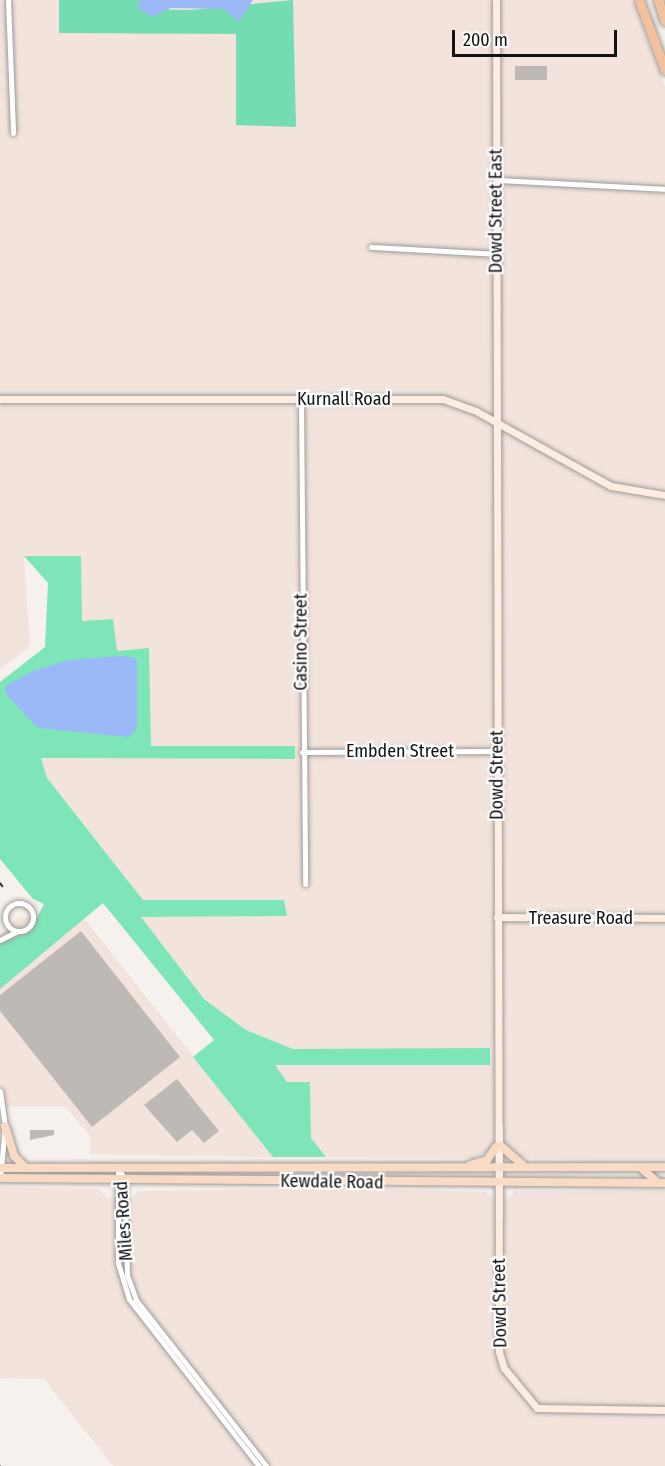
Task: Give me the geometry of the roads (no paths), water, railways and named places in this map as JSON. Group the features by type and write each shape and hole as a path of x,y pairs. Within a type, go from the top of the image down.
{"highway":[{"path":"658,0 665,21"},
{"path":"639,1 665,70"}],"main road":[{"path":"5,1126 14,1156 26,1168"},
{"path":"463,1168 487,1160 499,1147 511,1160 529,1168"},
{"path":"640,1167 663,1183"},
{"name":"Kewdale Road","path":"2,1168 665,1167"},
{"path":"241,1168 241,1180"},
{"name":"Kewdale Road","path":"0,1178 663,1183"}],"street":[{"path":"8,0 13,133"},
{"name":"Dowd Street East","path":"496,0 496,422"},
{"path":"496,180 665,189"},
{"path":"371,246 496,254"},
{"name":"Kurnall Road","path":"0,399 443,399 496,422 611,486 665,495"},
{"name":"Casino Street","path":"301,399 304,884"},
{"name":"Dowd Street","path":"496,422 501,1360 540,1409 665,1410"},
{"name":"Embden Street","path":"302,752 497,751"},
{"path":"0,928 15,903 29,908 32,923 0,940"},
{"path":"5,917 18,931"},
{"name":"Treasure Road","path":"497,917 665,918"},
{"path":"0,1091 5,1126 0,1178"},
{"name":"Miles Road","path":"118,1168 114,1178 120,1275 129,1299 258,1466"},
{"name":"Miles Road","path":"118,1168 124,1179 126,1264 136,1300 266,1466"}],"water":[{"path":"138,0 253,0 239,22 224,9 171,8 152,17 139,9"},
{"path":"120,656 136,658 137,666 137,728 129,737 38,728 6,694 5,686 33,671 69,660"}],"railway":[{"path":"0,883 3,887"}]}
